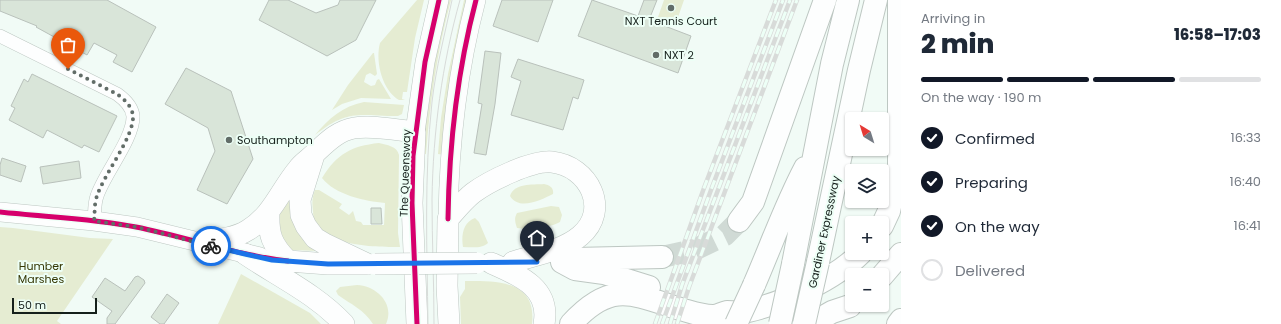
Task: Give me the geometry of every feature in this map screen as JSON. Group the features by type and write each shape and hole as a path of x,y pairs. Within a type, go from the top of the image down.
{"highway":[{"path":"738,221 753,202 825,0"},
{"path":"780,324 840,26 848,0"},
{"name":"Gardiner Expressway","path":"804,324 859,70 876,0"},
{"path":"887,216 899,166 899,0"},
{"path":"731,318 754,285 779,227 791,194 816,146"},
{"path":"889,268 901,254"},
{"path":"562,262 578,258 662,257"},
{"path":"731,318 736,313 753,310 802,292 824,281 852,260"},
{"path":"562,262 575,269 604,273 689,299 731,318"},
{"path":"571,324 592,304 601,299 621,294 632,294 701,315 731,318"},
{"path":"811,324 832,312 845,307"},
{"path":"832,324 845,311"},
{"path":"898,324 901,320"}],"main road":[{"name":"The Queensway","path":"417,324 412,203 415,132 425,62 439,0"},
{"path":"449,324 447,286 448,185 453,120 467,32 476,0"},
{"path":"198,242 222,239 246,232 254,226 269,212 298,168 330,138 355,128 376,128 415,132"},
{"path":"314,154 300,200 301,215 306,226 315,238 325,244 371,264"},
{"path":"448,219 473,193 510,174 543,162 560,164 572,169 591,187 595,209 588,228 566,246 513,262"},
{"path":"0,212 94,221 137,227 245,254 288,262 328,264 562,262"},
{"path":"269,212 269,226 272,242 288,262"},
{"path":"245,254 315,298 335,314 344,324"},
{"path":"484,263 515,274 530,283 539,294 542,301 545,314 544,324"}],"street":[{"path":"0,36 117,94 124,99 132,110 132,121 129,134 96,198 94,221"}],"green space":[{"path":"417,0 424,0 415,38 407,92 403,92 402,99 405,100 399,100 388,89 381,74 378,58 380,43"},
{"path":"446,0 451,0 435,77 426,154 420,154 425,107"},
{"path":"464,0 471,0 445,155 438,154 441,118 448,74"},
{"name":"NXT Tennis Court","path":"664,0 684,0 676,23 658,17"},
{"path":"373,53 377,74 375,76 370,73 366,75 364,82 371,86 375,85 379,79 391,99 361,98 342,104 332,110 348,85"},
{"path":"364,102 404,105 402,114 398,116 355,115 346,117 327,126 315,135 336,114 356,104"},
{"path":"379,143 394,148 399,155 398,233 400,247 361,245 334,238 323,232 316,223 313,211 313,195 315,190 319,190 342,204 339,208 349,215 353,211 356,221 361,222 363,225 384,225 385,203 360,199 342,193 322,178 339,157 360,146"},
{"path":"296,181 320,251 290,250 274,227 274,217"},
{"path":"544,184 551,187 553,194 542,199 524,204 519,203 510,196 515,189 519,187"},
{"path":"551,206 559,207 562,215 560,222 550,226 538,228 517,228 515,217 517,213"},
{"path":"475,218 479,222 488,243 479,247 463,247 462,238 465,226"},
{"name":"Humber Marshes","path":"0,227 90,238 113,239 57,321 61,324 0,324"},
{"path":"241,274 310,313 321,324 218,324"},
{"path":"465,281 502,283 521,291 528,299 532,310 532,324 461,324 460,297 465,289"},
{"path":"357,285 371,289 382,297 388,310 386,324 373,324 361,311 338,295 336,291 340,287"}],"building":[{"path":"0,0 107,0 156,27 132,72 113,62 117,55 94,43 87,55 36,27 37,26 0,11"},
{"path":"269,0 288,0 316,13 338,5 340,0 376,0 356,40 327,56 259,20"},
{"path":"502,0 553,0 538,42 493,26"},
{"name":"NXT 2","path":"592,0 638,16 644,0 657,0 649,20 691,36 678,73 578,36"},
{"path":"485,51 501,53 495,104 486,155 474,153 482,104 478,103"},
{"path":"518,59 584,80 578,99 573,97 563,130 511,115 521,81 511,77"},
{"name":"Southampton","path":"186,68 231,91 253,159 227,204 197,190 215,151 208,128 165,104"},
{"path":"32,74 117,116 99,152 84,145 82,148 47,130 43,138 9,120 15,108 11,106 24,79 28,82"},
{"path":"2,158 26,166 21,182 0,175"},
{"path":"79,161 81,178 43,184 40,167"},
{"path":"371,208 381,208 382,224 371,224"},
{"path":"138,276 144,280 145,283 115,324 107,324 107,318 112,311 92,297 105,278 125,291 135,277"},
{"path":"167,294 179,303 164,324 160,324 151,317"}],"tunnel":[{"path":"662,257 694,250 725,235 739,221"}],"tram line":[{"path":"428,324 427,213 429,130 436,76 452,0"},
{"path":"434,324 432,199 434,149 443,73 460,0"}],"railway":[{"path":"655,324 704,188 776,0"},
{"path":"662,324 783,0"},
{"path":"670,324 682,285 790,0"},
{"path":"677,324 689,287 797,0"}],"cycle path":[{"path":"417,324 412,203 413,156 425,62 439,0"},
{"path":"448,219 450,164 455,109 469,27 476,0"},
{"path":"0,212 119,224 155,231 249,255 288,261"}],"way so far":[{"path":"68,69 117,94 128,104 133,115 129,134 96,198 94,221 137,227 211,246"}],"place":[{"name":"NXT Tennis Court","path":"671,8"},
{"name":"NXT 2","path":"656,55"},
{"name":"Southampton","path":"229,140"}],"route":[{"path":"211,246 272,260 328,264 537,262"}]}
